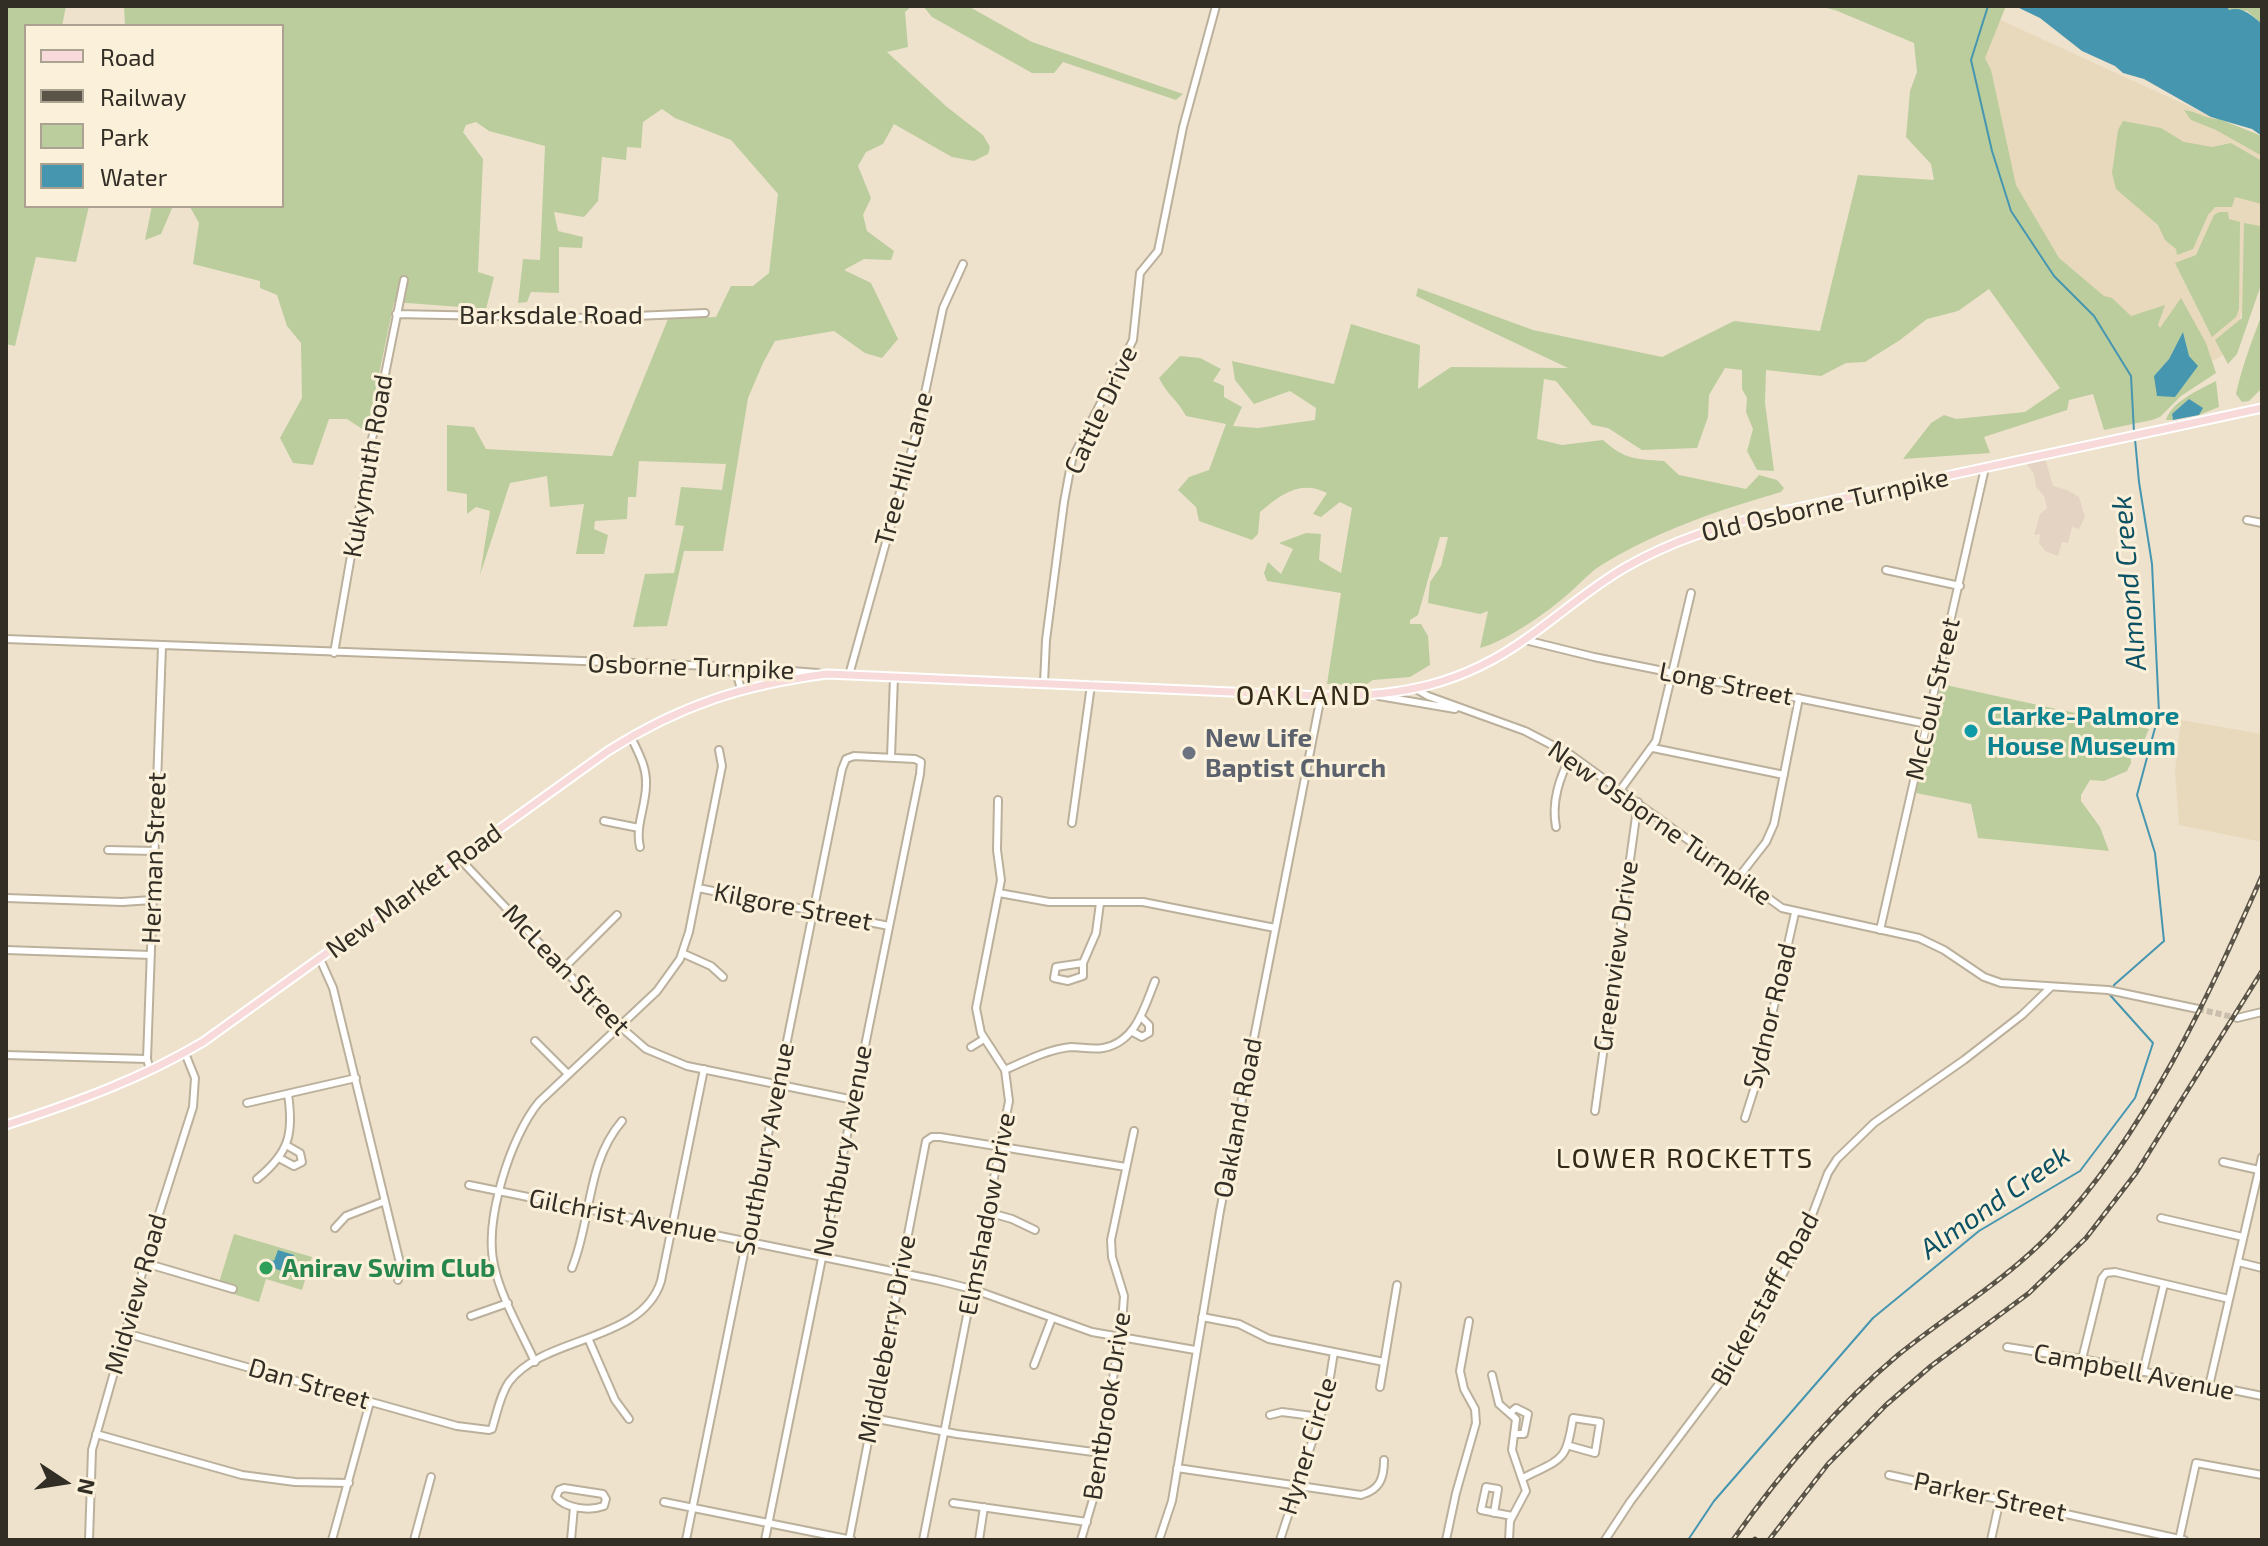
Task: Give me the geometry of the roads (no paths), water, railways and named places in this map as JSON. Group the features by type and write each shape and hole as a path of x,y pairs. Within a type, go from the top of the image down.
{"main road":[{"name":"Old Osborne Turnpike","path":"1375,695 1433,685 1487,663 1525,640 1626,567 1695,535 1738,521 2262,408"},
{"name":"Osborne Turnpike","path":"827,674 1321,696 1375,695"},
{"name":"New Market Road","path":"6,1125 75,1103 185,1053 236,1021 631,737 684,709 741,689 827,674"}],"street":[{"name":"Cattle Drive","path":"1044,683 1050,610 1072,459 1133,340 1140,273 1158,251 1183,127 1216,6"},
{"name":"Tree Hill Lane","path":"849,675 917,431 943,308 963,264"},
{"name":"Kukymuth Road","path":"334,653 404,280"},
{"name":"Barksdale Road","path":"396,314 589,318 705,313"},
{"name":"McCoul Street","path":"1880,930 1985,468"},
{"path":"2247,520 2262,523"},
{"path":"1886,570 1960,586"},
{"path":"1621,789 1653,748 1660,730 1691,593"},
{"name":"Osborne Turnpike","path":"6,639 775,669 827,674"},
{"name":"Long Street","path":"1525,640 1594,657 1927,724"},
{"name":"Herman Street","path":"150,1070 147,1059 162,646"},
{"path":"720,668 735,673 741,689"},
{"path":"775,669 775,681"},
{"path":"891,757 894,677"},
{"path":"1072,823 1091,685"},
{"path":"1433,685 1434,696 1440,700"},
{"name":"New Osborne Turnpike","path":"1416,689 1466,711 1525,731 1571,755 1621,789 1768,901 1795,913 1930,942 1995,981 2113,990 2198,1007"},
{"name":"New Osborne Turnpike","path":"1375,695 1466,711"},
{"name":"Oakland Road","path":"1159,1540 1170,1509 1220,1211 1321,696"},
{"path":"1738,878 1771,832 1799,698"},
{"path":"631,737 646,774 639,828 640,847"},
{"path":"1653,748 1784,775"},
{"path":"704,1069 661,1281 653,1299 632,1319 535,1362 497,1276 492,1255 492,1237 508,1157 524,1123 539,1102 662,985 682,953 723,763 719,750"},
{"path":"1556,827 1554,809 1558,788 1571,755"},
{"name":"Southbury Avenue","path":"686,1540 842,769 846,759 857,756 891,757"},
{"name":"Northbury Avenue","path":"765,1540 921,762 891,757"},
{"path":"998,800 999,893 977,995 977,1022 984,1039 1005,1070 1069,1047 1103,1048 1117,1042 1131,1031 1141,1017 1155,981"},
{"name":"Greenview Drive","path":"1595,1111 1638,802"},
{"path":"604,821 639,828"},
{"path":"108,850 155,851"},
{"name":"McLean Street","path":"459,858 619,1027 631,1039 655,1054 704,1069 854,1100"},
{"name":"Kilgore Street","path":"698,888 889,926"},
{"path":"999,893 1049,902 1157,904 1275,928"},
{"path":"6,898 152,904"},
{"path":"1083,963 1056,967 1054,978 1062,981 1081,978 1083,963 1096,933 1100,903"},
{"name":"Sydnor Road","path":"1745,1118 1758,1077 1795,913"},
{"path":"563,969 617,915"},
{"path":"6,950 151,955"},
{"path":"682,953 711,966 723,977"},
{"path":"320,959 333,988 356,1078 400,1263 398,1280"},
{"name":"Bickerstaff Road","path":"1605,1540 1734,1364 1806,1231 1828,1173 1837,1159 1874,1123 1976,1051 2042,998 2051,987"},
{"path":"2239,1017 2262,1012"},
{"path":"1131,1031 1146,1037 1150,1029 1141,1017"},
{"path":"971,1047 984,1039"},
{"path":"535,1041 568,1074"},
{"name":"Midview Road","path":"89,1540 90,1458 193,1107 195,1078 185,1053"},
{"path":"6,1055 147,1059"},
{"name":"Elmshadow Drive","path":"923,1540 1009,1101 1005,1070"},
{"path":"247,1103 356,1078"},
{"path":"257,1179 279,1158 286,1145 291,1124 288,1094"},
{"path":"572,1268 598,1161 622,1121"},
{"name":"Bentbrook Drive","path":"1081,1540 1094,1496 1120,1338 1124,1296 1110,1246 1134,1131"},
{"name":"Middleberry Drive","path":"850,1540 923,1151 929,1139 940,1137 999,1147"},
{"path":"279,1158 294,1166 302,1162 300,1153 286,1145"},
{"path":"999,1147 1126,1167"},
{"path":"2209,1386 2262,1157"},
{"path":"2223,1162 2259,1170"},
{"name":"Gilchrist Avenue","path":"469,1185 900,1272 972,1289 1092,1332 1195,1350"},
{"path":"335,1228 346,1216 385,1201"},
{"path":"987,1212 1035,1230"},
{"path":"2161,1218 2243,1237"},
{"path":"2238,1262 2262,1268"},
{"path":"145,1263 233,1289"},
{"path":"2082,1359 2102,1278 2106,1273 2115,1272 2229,1299"},
{"path":"2143,1372 2164,1284"},
{"path":"1380,1387 1397,1285"},
{"path":"471,1316 508,1303"},
{"path":"1202,1317 1239,1324 1269,1339 1384,1362"},
{"path":"1034,1365 1052,1318"},
{"path":"1446,1540 1476,1423 1475,1409 1464,1389 1460,1371 1469,1321"},
{"name":"Dan Street","path":"125,1333 478,1430 493,1428 502,1395 510,1381 535,1362"},
{"path":"588,1338 615,1400 629,1419"},
{"name":"Campbell Avenue","path":"2007,1347 2262,1396"},
{"name":"Hyner Circle","path":"1280,1540 1327,1396 1334,1352"},
{"path":"1492,1375 1499,1404 1516,1419 1513,1455 1523,1478 1525,1496 1512,1516 1509,1540"},
{"path":"332,1540 370,1402"},
{"path":"1511,1412 1516,1408 1526,1411 1528,1415 1523,1435 1514,1434"},
{"path":"1270,1415 1282,1412 1320,1417"},
{"path":"872,1418 945,1432 1101,1453"},
{"path":"1523,1478 1552,1464 1570,1446 1573,1418 1600,1422 1595,1453 1570,1446"},
{"path":"96,1434 260,1479 349,1483"},
{"path":"1177,1468 1364,1495 1380,1483 1384,1460"},
{"path":"2181,1540 2196,1463 2262,1475"},
{"name":"Parker Street","path":"1889,1475 2181,1540"},
{"path":"414,1540 431,1477"},
{"path":"564,1488 603,1494 606,1499 600,1509 574,1507 559,1501 556,1497 559,1490 564,1488"},
{"path":"1991,1540 2000,1499"},
{"path":"664,1502 850,1540"},
{"path":"953,1503 1087,1522"},
{"path":"571,1540 574,1507"},
{"path":"979,1540 984,1507"},
{"path":"1494,1513 1512,1516"}],"water":[{"path":"2015,6 2227,6 2229,10 2247,12 2262,24 2262,136 2252,129 2211,117 2144,79 2123,73 2082,51 2040,18"},
{"path":"2183,332 2189,356 2198,366 2175,397 2157,396 2154,376 2169,359"},
{"path":"2189,399 2203,408 2199,415 2173,420 2172,414"},
{"path":"278,1250 294,1255 292,1262 285,1260 282,1271 267,1266 269,1259 274,1261"}],"waterway":[{"name":"Almond Creek","path":"1988,6 1971,60 1992,151 2011,211 2054,276 2094,316 2131,376 2134,432"},
{"name":"Almond Creek","path":"1688,1540 1714,1501 1873,1318 1979,1231 2080,1171 2135,1098 2153,1043 2110,995 2114,985 2164,941 2155,853 2137,795 2159,713 2152,564 2135,439"}],"tunnel":[{"path":"2198,1009 2237,1018"}],"railway":[{"path":"1733,1540 1789,1466 1852,1397 1898,1355 2018,1264 2054,1230 2087,1192 2118,1151 2172,1062 2220,969 2262,876"},
{"path":"1769,1540 1828,1464 1886,1405 1931,1366 2029,1293 2086,1238 2136,1173 2262,971"}],"place":[{"name":"Clarke-Palmore House Museum","path":"1971,731"},
{"name":"New Life Baptist Church","path":"1189,753"},
{"name":"Anirav Swim Club","path":"266,1268"}],"district":[{"name":"OAKLAND","path":"1304,696"},
{"name":"LOWER ROCKETTS","path":"1685,1159"}]}
